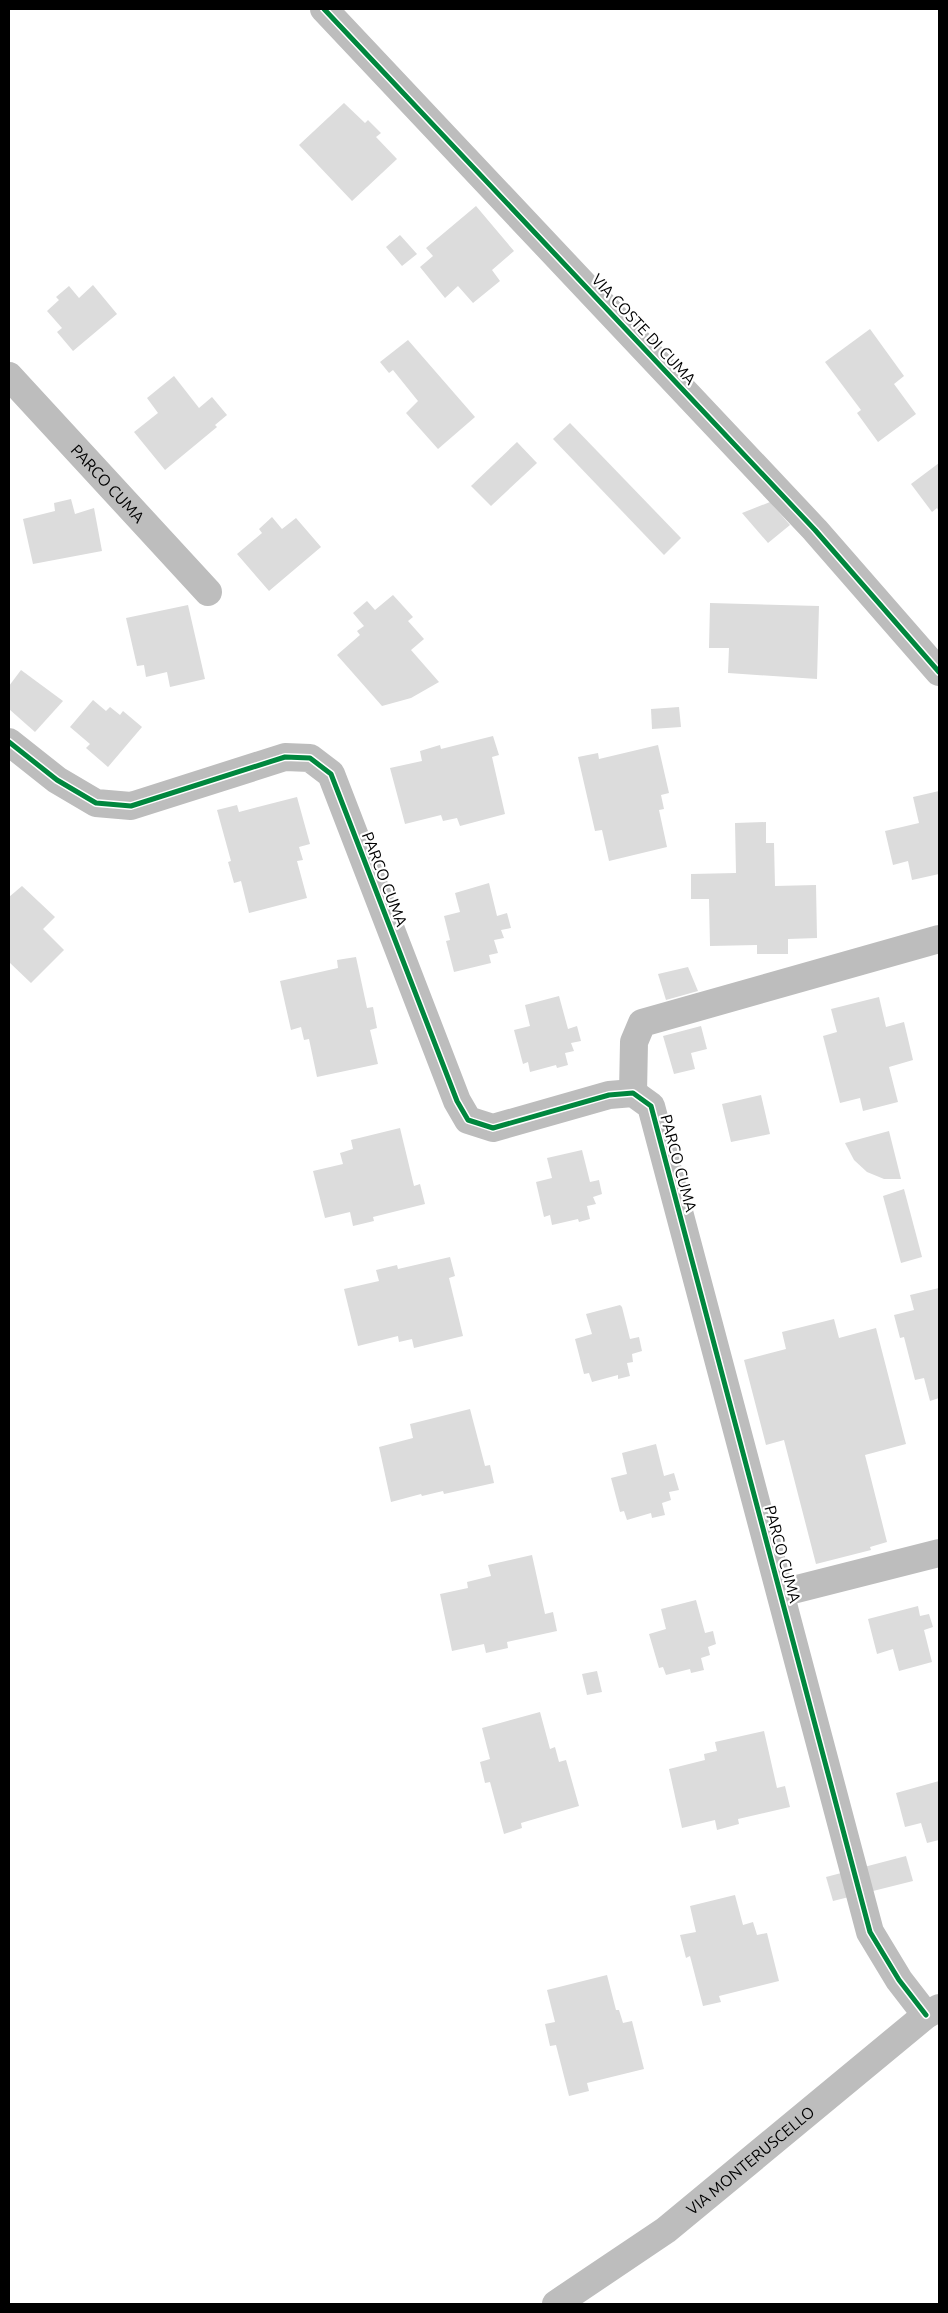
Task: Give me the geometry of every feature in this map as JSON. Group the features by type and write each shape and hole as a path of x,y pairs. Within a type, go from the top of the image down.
{"street":[{"name":"VIA COSTE DI CUMA","path":"324,9 815,530 939,672"},
{"name":"PARCO CUMA","path":"9,376 208,592"},
{"name":"PARCO CUMA","path":"9,742 57,780 96,803 132,806 286,757 310,758 332,774 457,1101 468,1120 493,1128 609,1095 633,1093 651,1106 870,1932 899,1980 933,2012"},
{"path":"633,1093 634,1042 642,1023 939,940"},
{"name":"PARCO CUMA","path":"781,1593 939,1553"},
{"name":"VIA MONTERUSCELLO","path":"556,2304 666,2230 933,2012"}],"building":[{"path":"344,103 365,123 368,120 381,133 376,137 397,159 352,201 299,145"},
{"path":"476,206 514,251 492,270 500,281 473,303 458,286 445,298 420,267 433,256 426,248"},
{"path":"400,235 417,254 402,266 386,247"},
{"path":"93,285 117,314 73,351 57,332 62,328 47,311 59,300 56,297 69,286 79,298"},
{"path":"870,329 904,376 894,384 916,414 878,442 857,413 861,410 825,362"},
{"path":"408,340 475,417 438,449 406,413 418,401 393,370 389,373 380,362"},
{"path":"174,376 199,408 212,397 227,415 215,425 217,427 165,470 134,432 158,413 147,398"},
{"path":"570,423 681,538 664,555 553,439"},
{"path":"517,442 537,463 491,506 471,486"},
{"path":"939,463 939,512 937,508 932,512 911,484"},
{"path":"71,499 75,514 94,508 102,551 33,564 23,519 55,511 54,503"},
{"path":"770,502 790,525 768,543 742,513"},
{"path":"272,517 282,529 296,518 321,547 269,591 237,554 262,533 259,529"},
{"path":"393,595 413,617 408,621 424,639 411,650 439,682 411,698 382,706 337,655 360,635 357,631 364,626 353,613 367,601 375,610"},
{"path":"710,603 819,606 817,679 728,673 729,648 709,648"},
{"path":"188,605 205,679 170,687 167,672 146,677 144,665 137,666 126,618"},
{"path":"21,670 63,701 35,732 9,709 9,686"},
{"path":"93,700 106,711 110,707 120,715 123,711 142,727 108,767 86,748 90,744 70,727"},
{"path":"679,707 681,727 652,729 651,709"},
{"path":"493,736 499,755 492,757 505,814 460,826 457,818 443,821 441,815 405,824 390,768 422,761 420,751 440,745 441,749"},
{"path":"658,745 669,793 661,795 664,809 659,810 667,847 609,861 602,830 595,831 578,757 598,753 599,759"},
{"path":"939,791 939,874 912,880 908,861 893,865 885,831 919,823 913,797"},
{"path":"297,797 310,844 299,847 303,860 297,861 307,898 249,913 241,881 234,883 228,862 231,861 217,810 237,805 239,812"},
{"path":"766,822 766,843 774,843 775,886 816,885 817,938 788,939 788,954 757,954 757,945 710,946 709,899 691,899 691,874 736,873 735,823"},
{"path":"489,883 497,916 507,913 511,928 501,930 504,938 494,940 498,953 489,955 491,963 454,972 446,941 450,940 444,916 460,912 455,893"},
{"path":"22,886 55,917 43,929 64,950 31,983 9,962 9,897"},
{"path":"356,957 367,1008 373,1007 377,1028 370,1030 378,1064 317,1077 309,1039 304,1040 301,1027 291,1030 280,981 338,968 337,960"},
{"path":"688,967 698,991 666,1000 658,974"},
{"path":"559,996 568,1029 577,1026 581,1041 571,1043 574,1051 565,1053 568,1065 557,1068 556,1065 530,1072 528,1062 523,1064 514,1030 530,1026 525,1005"},
{"path":"879,997 886,1027 904,1022 913,1060 889,1067 898,1102 863,1111 860,1098 840,1103 823,1036 837,1032 831,1009"},
{"path":"701,1026 707,1049 691,1053 695,1069 674,1074 663,1036"},
{"path":"761,1095 770,1134 731,1142 722,1104"},
{"path":"400,1128 414,1186 420,1184 425,1204 373,1217 374,1221 353,1226 350,1212 325,1218 313,1171 343,1164 340,1153 353,1149 351,1140"},
{"path":"889,1131 901,1179 884,1179 867,1172 854,1160 845,1143"},
{"path":"582,1150 590,1182 599,1180 602,1194 593,1197 596,1204 587,1206 590,1219 579,1222 578,1219 552,1225 550,1215 544,1217 536,1182 552,1178 547,1158"},
{"path":"904,1189 922,1257 901,1263 883,1196"},
{"path":"450,1257 455,1276 449,1278 463,1336 414,1348 412,1339 399,1342 398,1336 358,1346 344,1289 379,1281 376,1270 397,1265 398,1269"},
{"path":"939,1288 939,1398 930,1401 924,1378 915,1380 904,1337 900,1338 894,1315 914,1310 910,1295"},
{"path":"620,1305 630,1339 639,1337 642,1351 632,1354 633,1362 627,1363 630,1376 618,1379 618,1375 592,1382 589,1373 584,1374 575,1339 592,1334 586,1314"},
{"path":"834,1319 839,1338 876,1328 906,1444 865,1455 887,1542 870,1547 871,1550 816,1564 784,1440 766,1445 744,1360 786,1349 782,1332"},
{"path":"470,1409 485,1466 490,1465 494,1483 444,1494 443,1491 422,1496 421,1494 391,1502 379,1447 413,1438 410,1424"},
{"path":"656,1444 664,1476 674,1473 679,1490 669,1492 671,1500 662,1503 665,1515 652,1518 651,1513 627,1520 624,1511 620,1512 611,1478 627,1474 622,1453"},
{"path":"532,1555 545,1614 553,1612 557,1631 507,1642 508,1648 486,1653 484,1644 452,1651 440,1594 468,1588 467,1582 491,1576 488,1565"},
{"path":"696,1600 705,1633 713,1631 716,1644 708,1647 710,1655 701,1658 704,1670 691,1673 690,1669 666,1675 663,1667 659,1668 649,1634 666,1629 661,1609"},
{"path":"918,1606 920,1616 929,1614 933,1627 924,1630 932,1662 899,1671 893,1649 877,1654 868,1619"},
{"path":"597,1671 602,1692 587,1695 582,1674"},
{"path":"540,1712 550,1749 555,1747 559,1762 566,1760 579,1806 521,1823 522,1828 504,1834 490,1782 485,1783 480,1762 490,1759 482,1728"},
{"path":"764,1731 777,1788 785,1786 790,1807 738,1819 739,1824 717,1830 715,1820 682,1828 669,1769 705,1760 704,1754 717,1751 715,1742"},
{"path":"939,1781 939,1840 927,1843 921,1823 905,1827 896,1793"},
{"path":"906,1856 913,1881 833,1901 826,1877"},
{"path":"735,1895 743,1925 753,1922 757,1935 767,1933 779,1981 719,1996 721,2002 703,2006 690,1956 686,1958 680,1935 696,1932 690,1906"},
{"path":"607,1975 616,2010 619,2010 623,2023 632,2021 644,2069 587,2083 589,2091 569,2096 556,2045 550,2046 545,2024 555,2022 547,1990"}],"cycle path":[{"path":"324,9 815,530 939,672"},
{"path":"9,742 57,780 96,803 131,806 285,757 310,758 331,774 457,1101 468,1120 493,1128 609,1095 633,1093 651,1106 870,1932 899,1980 926,2015"}]}
